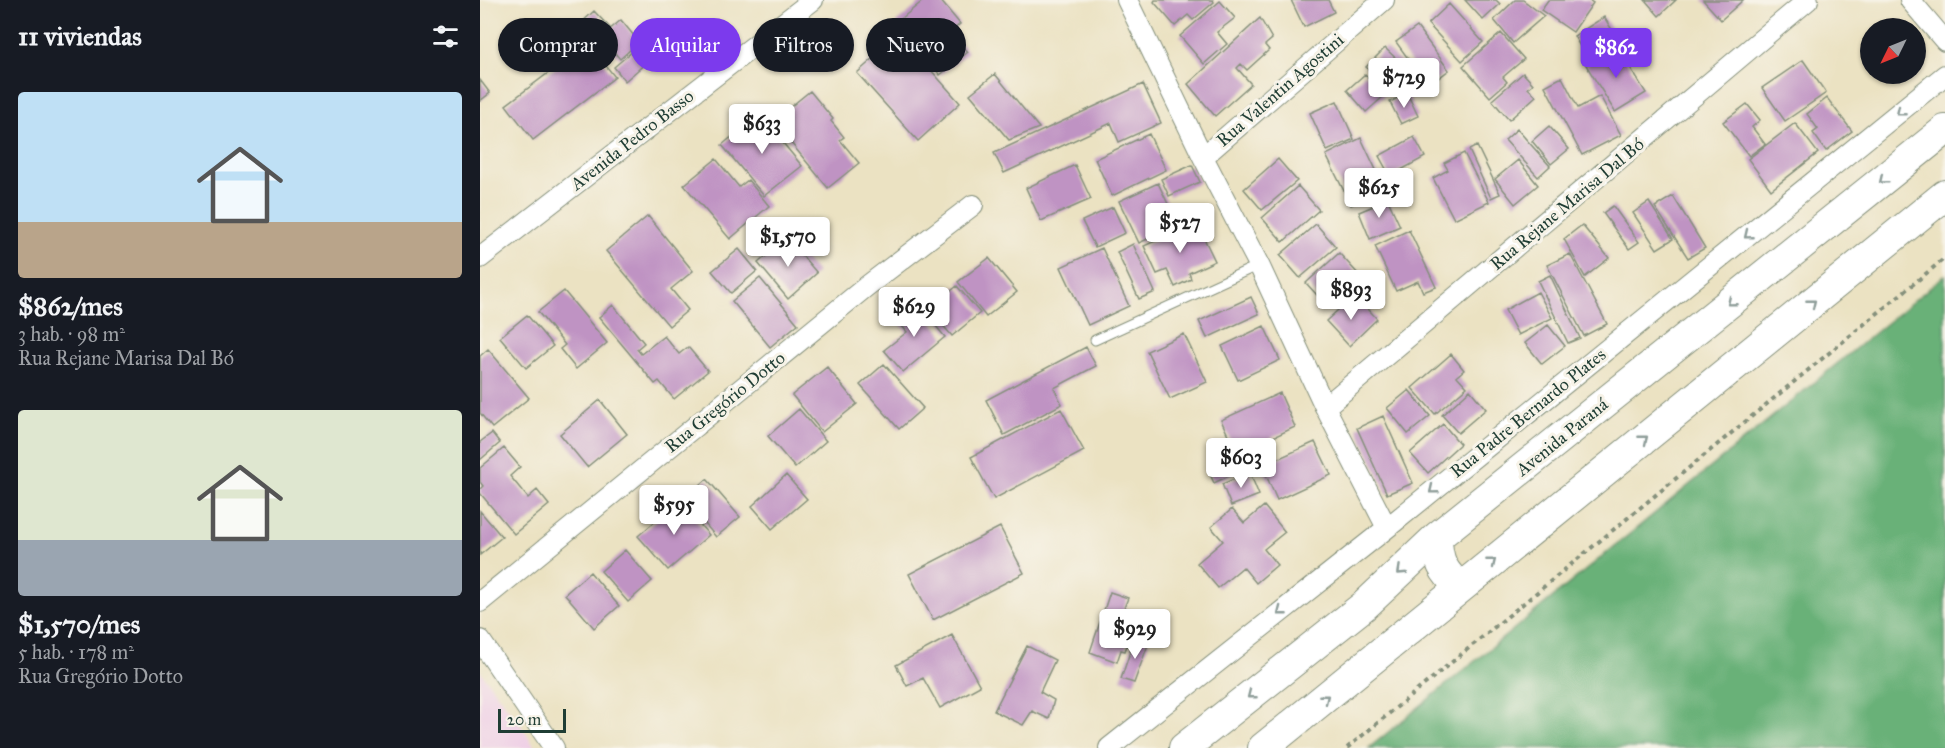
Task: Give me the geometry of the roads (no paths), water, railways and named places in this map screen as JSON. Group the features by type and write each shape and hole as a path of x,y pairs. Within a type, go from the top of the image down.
{"main road":[{"name":"Avenida Paraná","path":"1184,748 1365,605 1437,537 1945,130"},
{"path":"1263,748 1945,195"},
{"path":"1437,537 1437,552 1442,566 1450,578 1461,587"},
{"path":"1365,605 1378,605 1391,611 1399,623 1400,637"}],"street":[{"name":"Avenida Pedro Basso","path":"480,258 813,0"},
{"path":"1127,0 1203,157 1259,265 1325,407 1387,528"},
{"name":"Rua Valentin Agostini","path":"1203,157 1384,0"},
{"name":"Rua Rejane Marisa Dal Bó","path":"1325,407 1808,0"},
{"path":"1910,0 1945,41"},
{"name":"Rua Padre Bernardo Plates","path":"1109,748 1387,528 1945,75"},
{"name":"Rua Gregório Dotto","path":"480,602 867,286 973,205"},
{"path":"480,640 554,748"}],"lane":[{"path":"1095,340 1259,265"}]}
